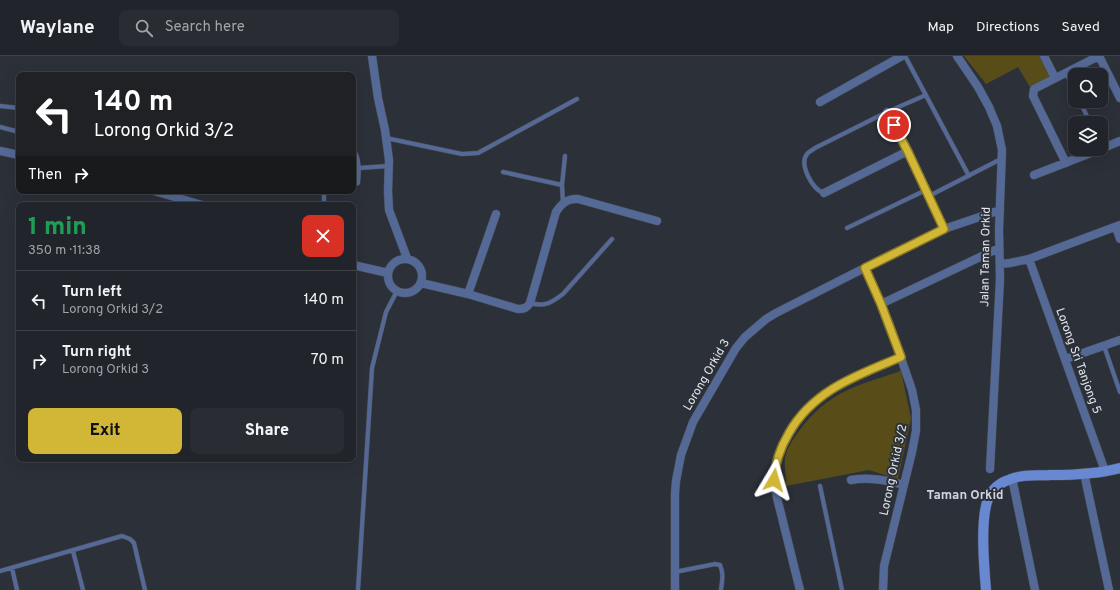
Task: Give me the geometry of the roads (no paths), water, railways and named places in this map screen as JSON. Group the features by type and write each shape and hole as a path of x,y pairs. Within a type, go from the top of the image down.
{"main road":[{"path":"986,590 984,536 985,516 988,500 992,491 1000,484 1012,478 1023,476 1084,473 1120,468"}],"street":[{"path":"372,56 386,138 389,210 407,258"},
{"path":"820,102 903,56"},
{"name":"Jalan Taman Orkid","path":"957,56 978,87 993,116 1001,143 1000,264 990,469"},
{"path":"1044,56 1055,78"},
{"path":"1066,163 1033,96 1034,89 1099,56 1120,98"},
{"path":"887,112 908,152 944,229"},
{"path":"1108,145 1120,141"},
{"path":"0,151 16,154"},
{"path":"824,193 908,152"},
{"path":"1034,175 1082,156"},
{"path":"164,194 192,202"},
{"path":"421,283 468,294 518,309 527,307 530,303 556,212 563,203 572,199 578,199 657,221"},
{"name":"Lorong Orkid 3","path":"676,590 675,493 681,455 693,422 736,348 745,337 766,319 776,313 865,268 944,229 1000,210"},
{"path":"468,294 496,214"},
{"path":"1000,264 1029,259 1118,226 1120,239"},
{"path":"881,304 999,248"},
{"path":"407,258 412,260 420,267 422,272 421,283 418,288 408,293 397,291 390,283 388,273 394,262 407,258"},
{"name":"Lorong Sri Tanjong 5","path":"1029,259 1105,471"},
{"path":"356,266 388,273"},
{"name":"Lorong Orkid 3/2","path":"865,268 881,304 901,357 912,390 916,415 914,441 884,566 883,590"},
{"path":"1066,359 1120,340"},
{"path":"800,590 774,480 776,464 781,446 794,423 826,392 843,382 901,357"},
{"path":"1084,473 1109,590"},
{"path":"851,480 876,478 904,485"},
{"path":"1012,478 1035,590"}],"lane":[{"path":"903,56 926,95 969,176"},
{"path":"1066,73 1068,77"},
{"path":"824,193 816,189 810,179 804,161 807,154 815,148 887,112 926,95"},
{"path":"386,138 462,154 478,153 577,99"},
{"path":"0,106 16,108"},
{"path":"0,127 16,131"},
{"path":"356,156 359,168 358,183 356,184"},
{"path":"563,203 562,185 565,156"},
{"path":"847,228 969,176 1002,159"},
{"path":"359,168 388,166"},
{"path":"503,172 562,185"},
{"path":"530,303 540,305 554,301 563,294 612,239"},
{"path":"358,590 372,368 386,312 397,291"},
{"path":"1104,345 1120,392"},
{"path":"820,486 842,590"},
{"path":"0,571 122,536 130,538 134,543 145,590"},
{"path":"73,551 83,590"},
{"path":"675,572 715,564 720,566 722,571 723,579 721,590"},
{"path":"12,568 17,590"}],"district":[{"name":"Taman Orkid","path":"965,496"}]}
